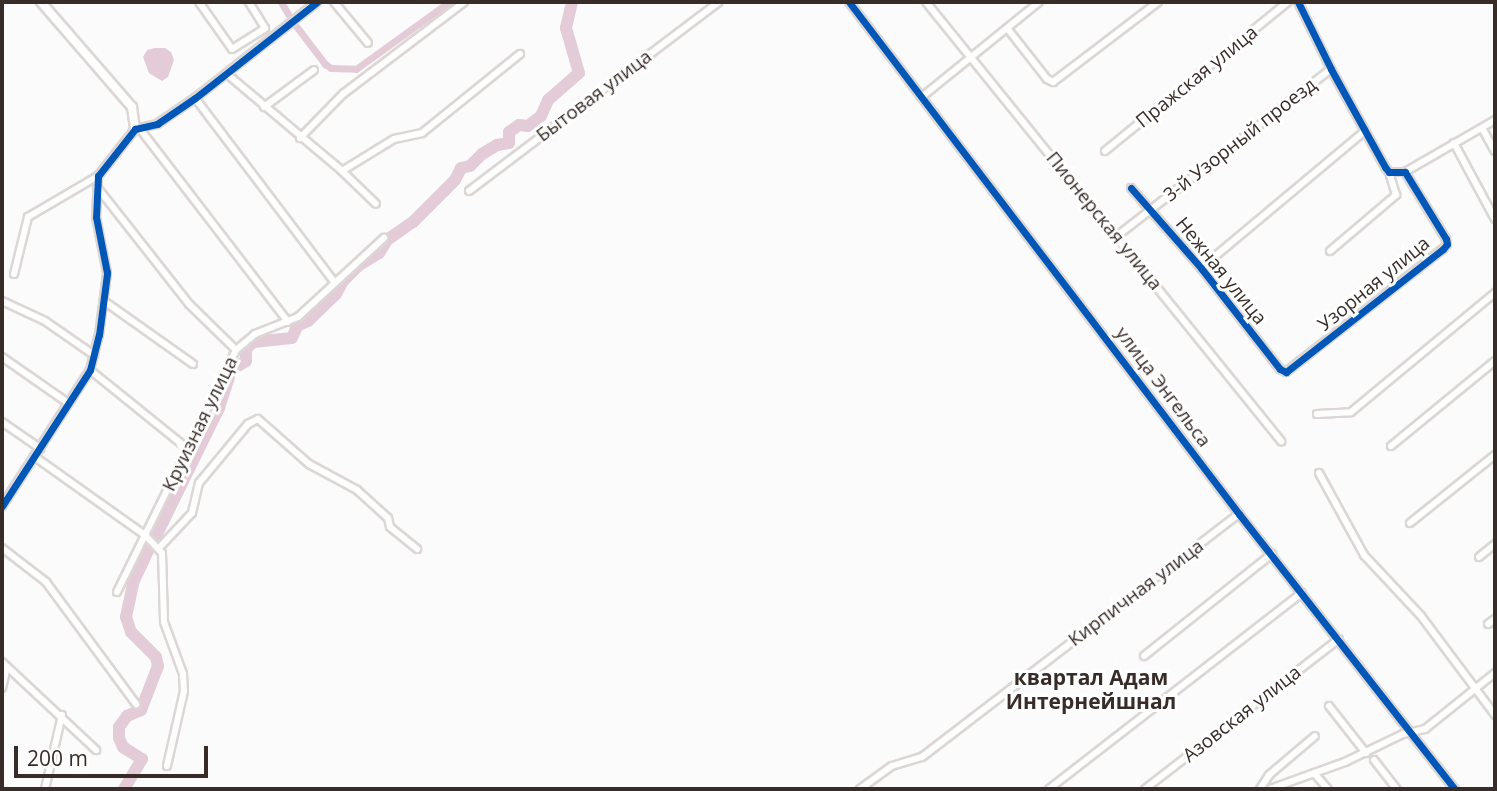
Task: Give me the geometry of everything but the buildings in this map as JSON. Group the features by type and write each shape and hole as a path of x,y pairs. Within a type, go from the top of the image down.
{"street":[{"path":"41,2 132,107 138,129 288,322"},
{"path":"199,2 232,49 265,28"},
{"path":"249,2 271,38"},
{"path":"14,274 28,217 98,176 138,129 157,124 195,98 317,2"},
{"path":"334,2 368,43"},
{"path":"300,138 343,94 464,2"},
{"name":"Бытовая улица","path":"470,191 719,2"},
{"name":"улица Энгельса","path":"849,2 1239,514 1455,789"},
{"name":"Пионерская улица","path":"926,2 1281,441"},
{"path":"1026,2 1031,9"},
{"path":"923,96 1040,2"},
{"path":"1007,28 1047,79 1053,82 1060,80 1158,2"},
{"name":"Пражская улица","path":"1105,151 1288,2"},
{"path":"1298,2 1331,69 1389,172 1396,195 1330,251"},
{"path":"342,171 394,139 422,133 520,54"},
{"name":"3-й Узорный проезд","path":"1117,236 1331,69"},
{"path":"264,107 314,70"},
{"path":"227,74 342,171 376,204"},
{"path":"195,98 335,283"},
{"path":"1389,172 1405,172 1495,120"},
{"path":"1482,128 1495,151"},
{"path":"1201,268 1365,131"},
{"path":"1454,143 1495,219"},
{"name":"Узорная улица","path":"1286,372 1447,244 1405,172"},
{"path":"2,506 90,370 107,272 96,217 98,176"},
{"path":"97,187 189,304 236,350"},
{"name":"Нежная улица","path":"1131,188 1201,268 1280,369 1286,372"},
{"name":"Круизная улица","path":"117,592 236,350 255,334 288,322 384,238"},
{"path":"1317,414 1340,415 1359,407 1495,293"},
{"path":"2,301 45,321 94,355"},
{"path":"104,301 193,364"},
{"path":"2,357 68,403"},
{"path":"1391,446 1495,361"},
{"path":"90,370 188,449"},
{"path":"159,548 191,513 199,483 248,424 258,419 309,464 357,490 387,518 390,527 416,549"},
{"path":"2,422 41,449"},
{"path":"1410,523 1495,455"},
{"path":"35,457 159,548 163,560 164,622 183,674 184,691 167,766"},
{"path":"1319,472 1364,555 1420,616 1495,715"},
{"name":"Кирпичная улица","path":"860,789 892,766 922,757 1239,514"},
{"path":"1479,557 1495,544"},
{"path":"2,548 46,582 136,704"},
{"path":"1144,656 1272,554"},
{"path":"1049,789 1302,593"},
{"path":"1488,624 1495,619"},
{"name":"Азовская улица","path":"1145,789 1339,639"},
{"path":"2,688 4,665"},
{"path":"4,665 62,715 96,750"},
{"path":"1270,789 1366,752 1403,734 1414,734 1433,724 1495,673"},
{"path":"1329,706 1366,752"},
{"path":"45,789 62,715"},
{"path":"1259,789 1269,775 1315,736"},
{"path":"1374,760 1396,789"},
{"path":"1314,773 1328,789"}],"shaded area":[{"path":"165,48 171,52 174,60 168,77 162,81 149,73 143,57 147,50"}],"waterway":[{"path":"281,2 288,14"},
{"path":"296,26 325,64 331,68 356,69 449,2"},
{"path":"156,536 219,408 231,370 246,361 246,349 253,342 292,338 297,326 308,321 336,294 343,281 359,265 379,253 387,240 413,222 455,180 461,168 470,166 482,154 497,145 509,143 509,132 519,125 528,126 541,116 548,100 579,73 566,28 572,2"},
{"path":"124,789 142,759 123,747 119,738 119,727 127,716 141,710 158,666 156,657 131,632 126,617 133,583 150,547"}],"cycle path":[{"path":"2,506 90,370 99,335 107,273 96,217 98,176 135,129 157,124 195,98 317,2"},
{"path":"849,2 1239,514 1455,789"},
{"path":"1131,188 1201,268 1280,369 1286,372 1443,249 1447,244 1446,239 1405,172 1389,172 1385,167 1298,2"}],"district":[{"name":"квартал Адам Интернейшнал","path":"1091,689"}]}
